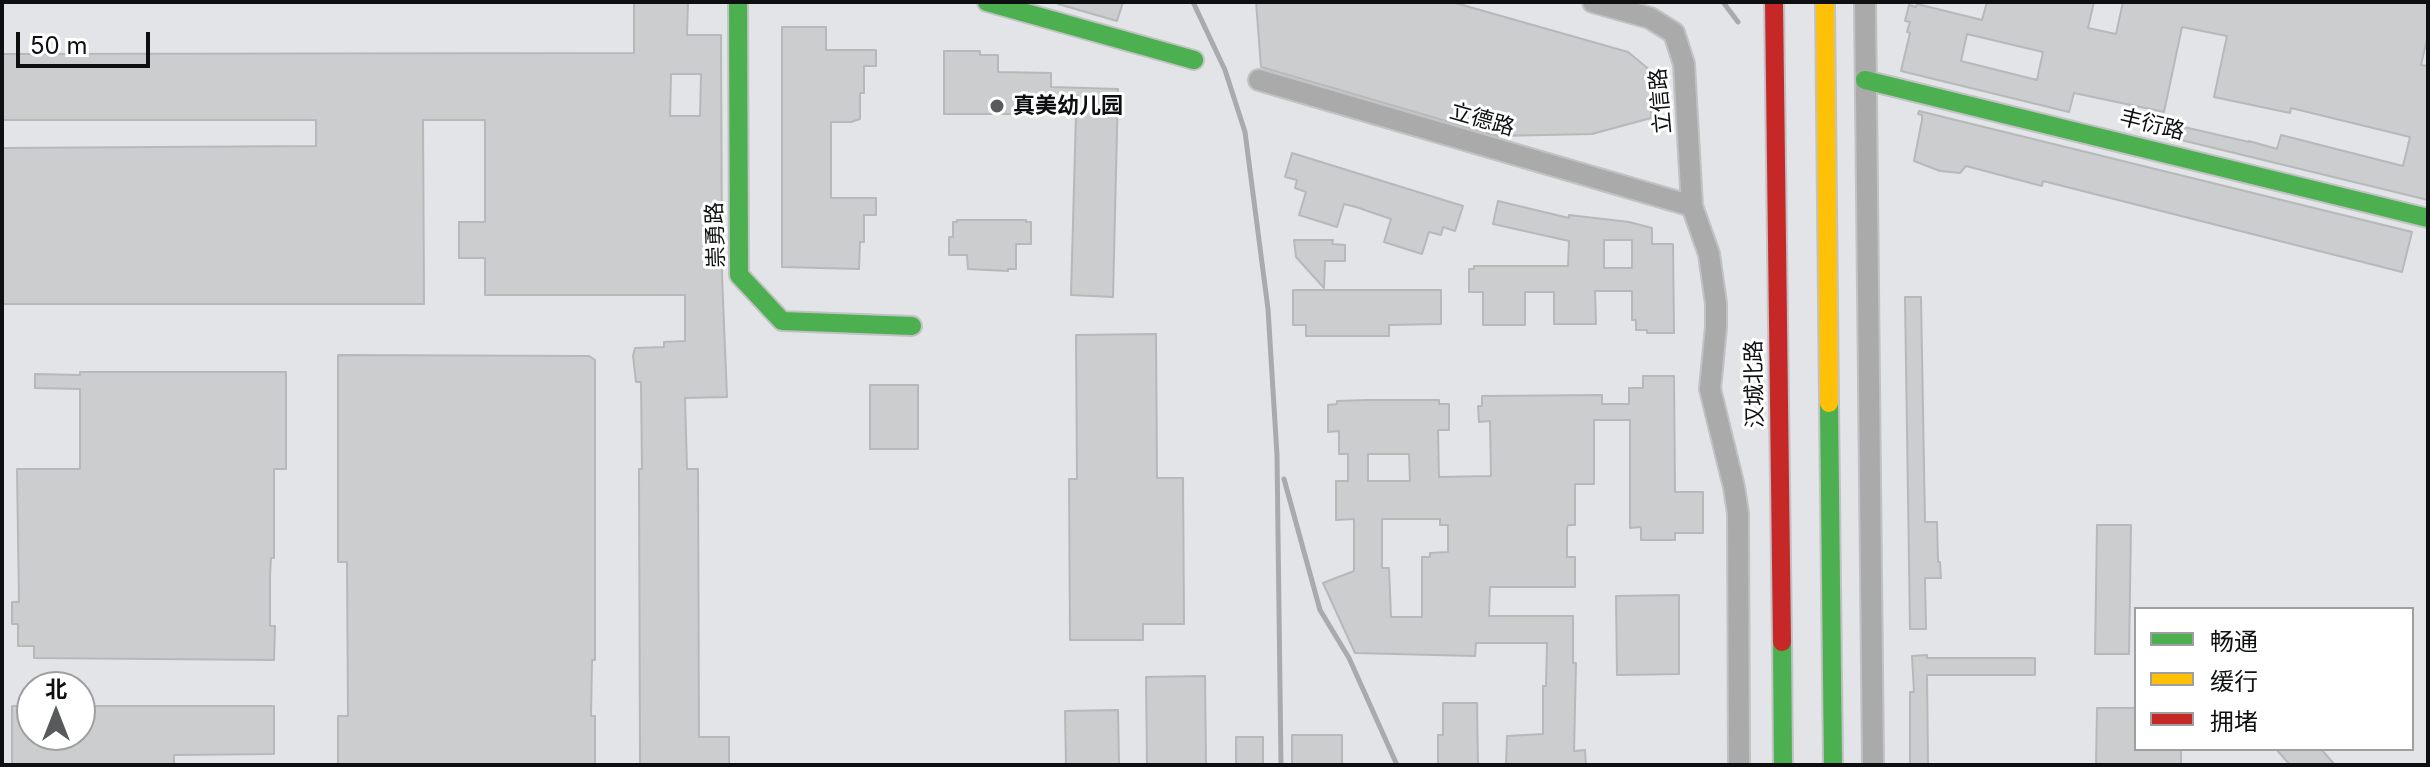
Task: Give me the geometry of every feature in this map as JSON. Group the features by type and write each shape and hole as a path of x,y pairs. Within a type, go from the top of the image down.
{"main road":[{"name":"崇勇路","path":"738,2 739,275 782,321 912,326"},
{"path":"987,2 1194,60"},
{"name":"汉城北路","path":"1774,2 1783,765"},
{"path":"1825,2 1833,765"},
{"name":"丰衍路","path":"1865,80 2428,218"}],"street":[{"name":"立信路","path":"1593,2 1650,18 1674,33 1684,64 1692,206"},
{"path":"1865,2 1873,765"},
{"name":"立德路","path":"1259,80 1692,206"},
{"path":"1692,206 1709,254 1716,327 1710,389 1738,513 1739,765"}],"building":[{"path":"634,2 688,2 687,35 721,35 722,275 727,397 685,398 687,469 698,469 699,737 729,737 729,765 640,765 641,382 636,382 633,356 635,348 664,347 664,342 685,341 685,295 485,295 485,258 459,258 459,222 485,222 485,120 423,120 424,304 2,304 2,148 316,146 316,120 2,120 2,54 634,53","holes":["671,74 701,74 700,116 670,116"]},
{"path":"1058,2 1123,2 1117,21"},
{"path":"1256,2 1452,2 1628,52 1651,71 1651,118 1592,134 1497,136 1261,67"},
{"path":"1987,2 2094,2 2088,28 2116,34 2123,2 2428,2 2428,35 2421,65 2428,66 2428,200 2181,140 2184,127 2277,149 2281,135 2403,166 2410,137 2291,108 2290,113 2214,97 2227,36 2182,27 2164,112 2074,93 2069,112 1901,71 1910,33 1907,32 1910,22 1905,21 1909,5 1916,7 1917,4 1982,20","holes":["1967,34 2043,52 2037,80 1961,61"]},
{"path":"782,27 826,27 826,50 876,50 876,66 864,66 860,119 831,122 831,198 876,198 876,215 864,215 864,242 860,242 859,269 782,267"},
{"path":"944,51 980,51 980,55 998,55 998,72 1051,73 1051,87 1118,89 1113,297 1071,295 1076,114 944,114"},
{"path":"1919,111 2412,232 2402,272 2043,181 2042,186 1966,166 1960,173 1940,171 1914,161 1922,120"},
{"path":"1292,153 1463,206 1455,231 1443,227 1441,235 1429,232 1422,254 1384,242 1391,219 1356,207 1344,204 1337,227 1299,215 1306,192 1295,188 1297,180 1285,177"},
{"path":"1498,201 1569,218 1569,215 1629,222 1652,228 1652,244 1673,244 1674,333 1636,330 1636,320 1632,320 1632,291 1595,291 1596,324 1554,324 1554,292 1525,292 1525,325 1483,325 1483,292 1469,292 1469,269 1474,269 1474,266 1568,266 1569,241 1493,224","holes":["1604,240 1632,240 1632,268 1604,268"]},
{"path":"1026,220 1031,222 1031,244 1016,244 1016,269 968,269 967,255 949,255 949,237 953,237 953,222"},
{"path":"1294,240 1333,240 1332,244 1345,245 1345,261 1325,261 1324,288 1296,257"},
{"path":"1293,290 1441,290 1441,324 1389,325 1389,336 1306,336 1306,325 1293,325"},
{"path":"1905,297 1921,297 1925,522 1937,522 1940,562 1941,578 1925,578 1926,629 1910,629"},
{"path":"1156,334 1157,478 1183,478 1184,624 1143,624 1143,640 1070,640 1069,479 1077,479 1076,335"},
{"path":"338,355 589,356 595,360 595,660 592,660 591,716 595,716 595,765 338,765 338,716 348,716 347,562 338,562"},
{"path":"80,372 286,372 286,469 274,469 270,626 275,626 274,660 34,658 34,646 18,646 18,624 12,624 12,602 19,602 17,469 80,469 80,389 35,388 35,374 80,375"},
{"path":"1643,376 1674,376 1675,492 1703,492 1703,533 1675,533 1675,540 1641,540 1641,527 1630,528 1630,420 1594,420 1594,484 1575,484 1575,525 1568,525 1567,528 1567,557 1575,557 1575,587 1490,587 1489,616 1573,616 1573,663 1576,663 1574,751 1585,750 1586,765 1506,765 1507,736 1543,734 1547,643 1476,643 1475,656 1355,653 1323,583 1354,571 1354,519 1336,520 1336,481 1348,481 1348,454 1339,454 1339,431 1328,432 1328,405 1337,404 1337,401 1367,400 1439,400 1439,404 1449,404 1449,430 1438,430 1439,477 1491,476 1490,421 1479,422 1478,406 1482,406 1482,396 1602,395 1602,404 1629,404 1629,388 1643,388","holes":["1368,454 1409,454 1410,481 1368,481","1382,519 1440,519 1440,525 1448,525 1448,552 1430,553 1430,557 1422,557 1422,617 1391,617 1389,568 1382,568"]},
{"path":"870,385 918,385 918,449 870,449"},
{"path":"2097,525 2131,525 2129,654 2095,654"},
{"path":"1679,595 1679,674 1617,675 1616,596"},
{"path":"1927,655 1927,658 2035,658 2035,675 1927,675 1928,765 1910,765 1910,692 1914,692 1912,656"},
{"path":"1205,676 1206,765 1147,765 1146,677"},
{"path":"1443,703 1477,703 1478,765 1438,765 1438,735 1443,735"},
{"path":"12,706 16,706 16,751 96,751 96,706 274,706 274,754 174,755 174,765 12,765"},
{"path":"2097,708 2134,708 2134,751 2181,751 2181,765 2096,765"},
{"path":"1118,710 1119,765 1066,765 1065,711"},
{"path":"1292,735 1342,735 1342,765 1292,765"},
{"path":"1236,737 1263,737 1263,765 1236,765"},
{"path":"2278,751 2323,751 2335,765 2290,765"}],"railway":[{"path":"1193,2 1225,70 1245,132 1268,309 1277,455 1281,765"},
{"path":"1723,2 1738,22"},
{"path":"1284,479 1320,610 1349,658 1397,765"}],"traffic: fast":[{"path":"738,2 739,275 782,321 912,326"},
{"path":"987,2 1194,60"},
{"path":"1865,80 2428,218"},
{"path":"1829,403 1833,765"},
{"path":"1782,642 1783,765"}],"traffic: slow":[{"path":"1825,2 1829,403"}],"traffic: jam":[{"path":"1774,2 1782,642"}],"place":[{"name":"真美幼儿园","path":"997,106"}]}
